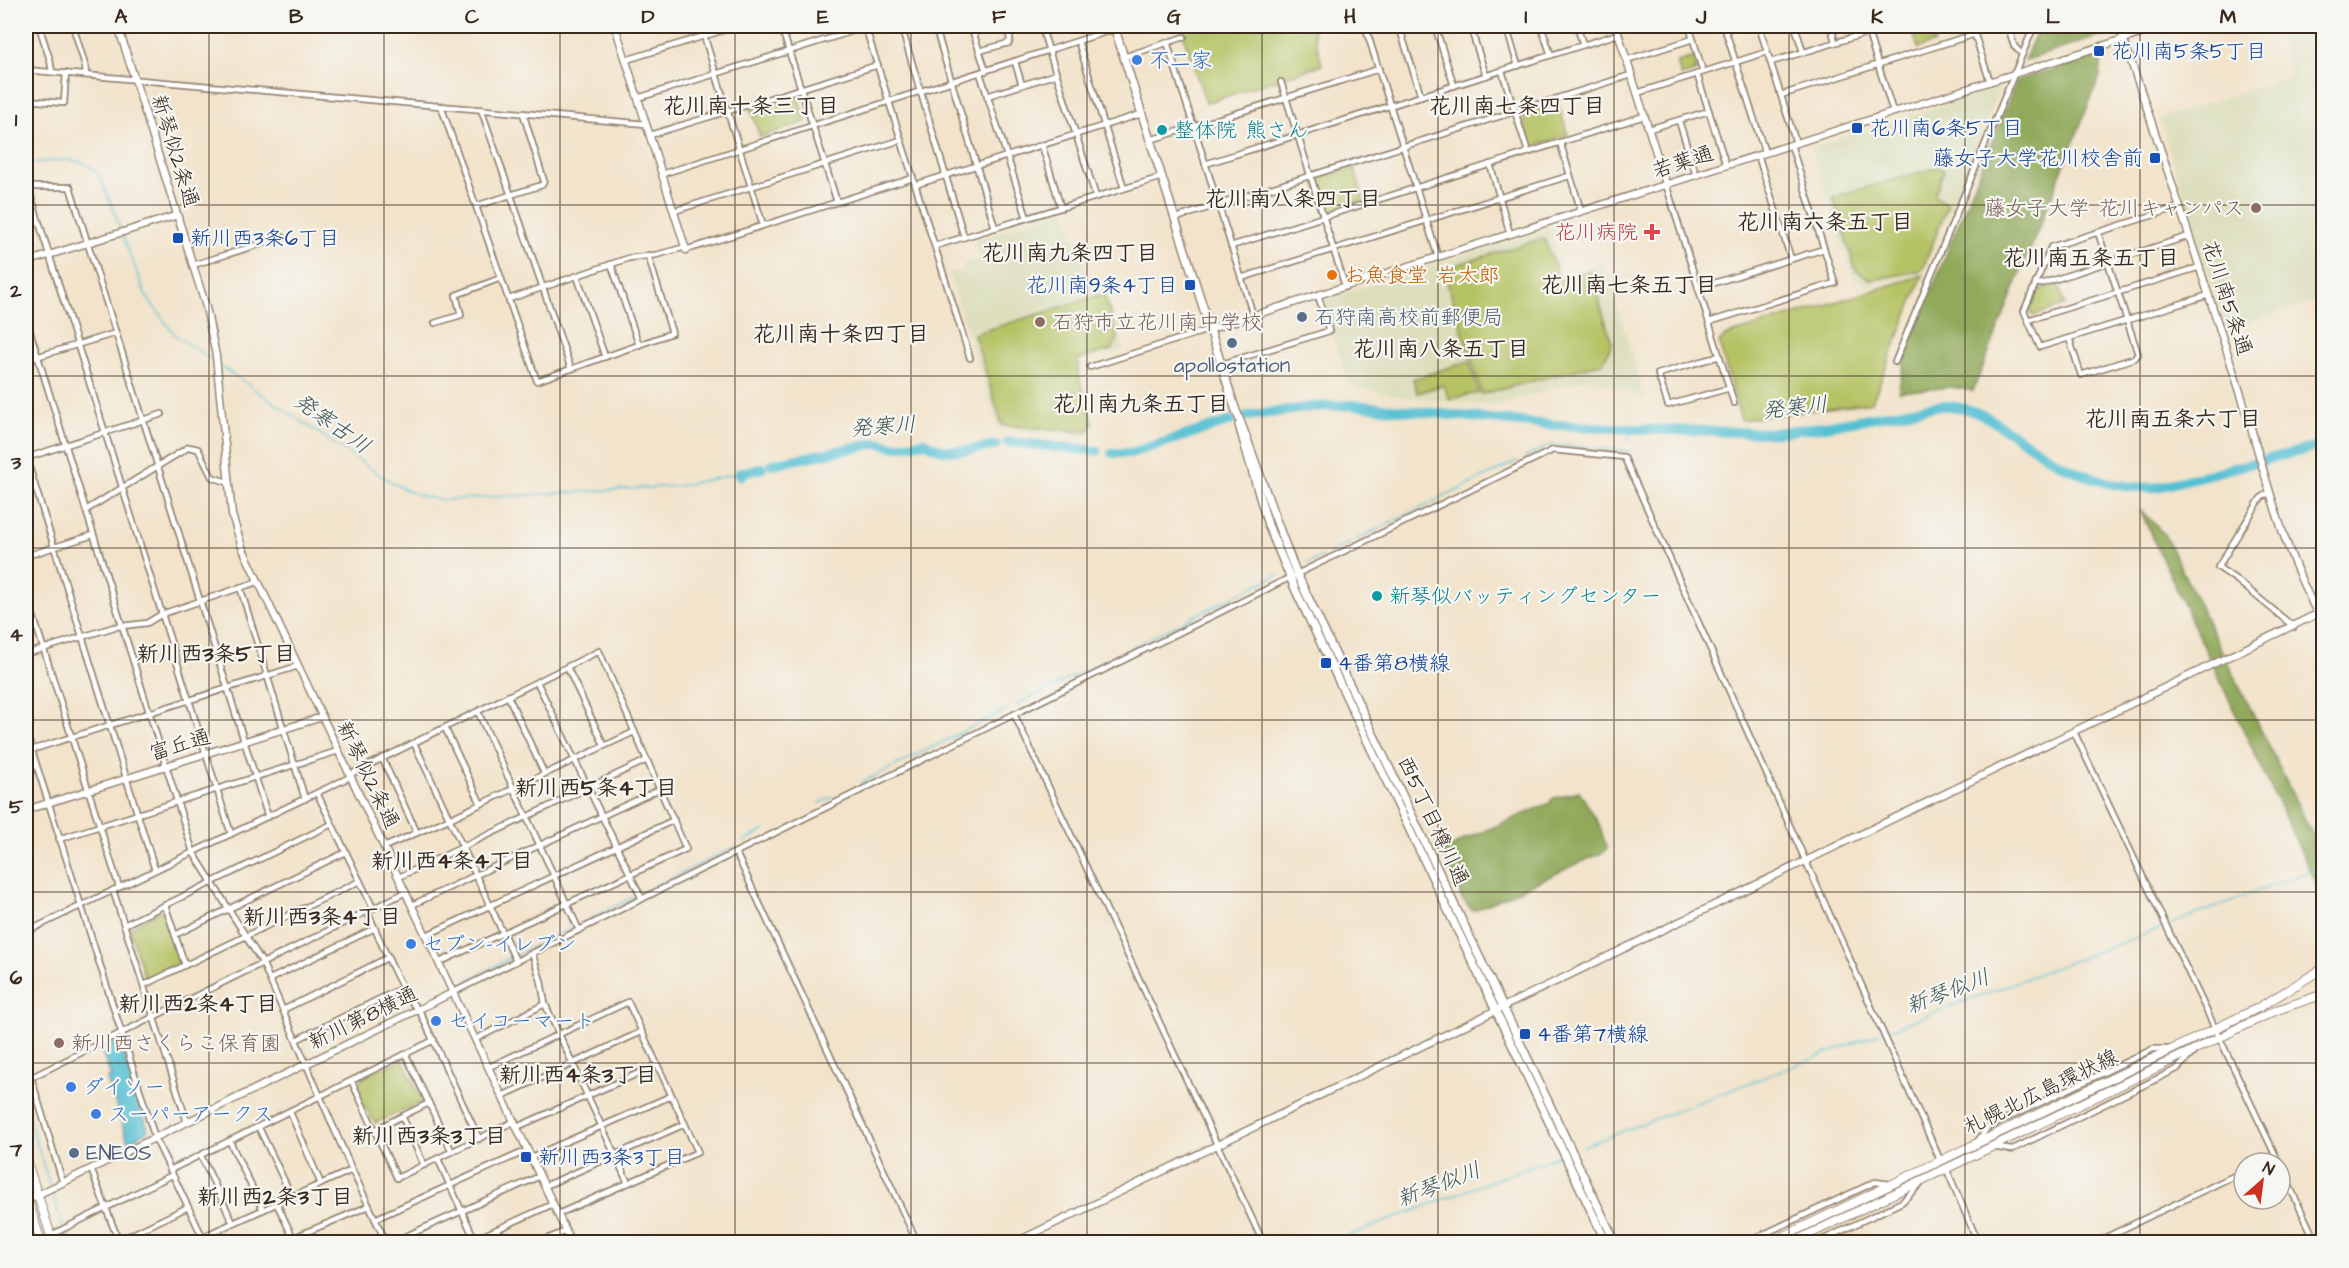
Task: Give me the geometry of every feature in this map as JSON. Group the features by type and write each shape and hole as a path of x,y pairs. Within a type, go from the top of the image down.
{"main road":[{"name":"西5丁目樽川通","path":"1114,27 1222,364 1235,408 1242,443 1268,525 1500,1009 1615,1242"},
{"name":"札幌北広島環状線","path":"1772,1242 2258,1008 2324,968"},
{"name":"札幌北広島環状線","path":"1793,1242 2277,1010 2324,994"},
{"name":"西5丁目樽川通","path":"1500,1009 1606,1242"},
{"path":"26,1159 52,1239"},
{"path":"26,1197 41,1242"}],"street":[{"path":"39,26 50,60 51,72"},
{"path":"73,26 86,75"},
{"name":"新琴似2条通","path":"118,26 206,307 218,372 227,482 232,515 242,547 571,1242"},
{"path":"615,26 686,248"},
{"path":"701,26 763,225"},
{"path":"626,60 737,26"},
{"path":"781,26 837,202"},
{"path":"638,98 865,26 970,358"},
{"path":"901,26 964,237"},
{"path":"935,26 995,228"},
{"path":"971,26 979,51 987,96 1027,218"},
{"path":"979,51 1009,43 1010,38 1006,26"},
{"path":"1041,26 1096,197"},
{"path":"1378,26 1365,27 1438,257"},
{"path":"1399,26 1421,96"},
{"path":"1435,26 1454,86"},
{"path":"1470,26 1486,76"},
{"path":"1506,26 1518,66"},
{"path":"1541,26 1551,55"},
{"path":"1577,26 1583,45"},
{"path":"1689,26 1703,72"},
{"path":"1724,26 1791,259"},
{"path":"1709,321 1835,283 1759,26"},
{"path":"1795,26 1803,52"},
{"path":"1831,26 1835,42"},
{"path":"1866,26 1893,112"},
{"path":"1771,62 1890,26"},
{"path":"1972,26 1990,82"},
{"path":"2008,26 2014,46 2022,54"},
{"path":"1895,362 2034,26"},
{"name":"花川南5条通","path":"2119,26 2127,38 2270,492"},
{"path":"2127,38 2134,26"},
{"name":"若葉通","path":"1211,329 2165,26"},
{"path":"662,174 1049,51 1114,27"},
{"path":"1205,164 1583,45 1617,28 1734,403"},
{"path":"1781,95 1975,34"},
{"path":"1124,57 1184,37"},
{"path":"1626,60 1693,39"},
{"path":"1078,41 1124,188"},
{"path":"1167,42 1253,315"},
{"path":"1637,93 1767,52"},
{"path":"1015,62 1022,85"},
{"path":"650,135 878,65"},
{"path":"1150,140 1378,69"},
{"path":"26,70 646,124"},
{"path":"1502,70 1528,152"},
{"path":"26,100 64,103 66,73"},
{"path":"987,96 1057,74"},
{"path":"1697,74 1726,165"},
{"path":"1176,218 1631,75"},
{"path":"1281,82 1345,286"},
{"path":"441,106 537,381 672,333 648,255"},
{"path":"481,109 572,369"},
{"path":"1648,129 1709,111"},
{"path":"476,206 542,185 544,181 523,113"},
{"path":"915,185 1141,114"},
{"path":"1231,246 1644,116"},
{"path":"1679,121 1696,175"},
{"path":"674,211 901,140"},
{"path":"1560,142 1581,211"},
{"path":"1042,145 1061,208"},
{"path":"1490,164 1510,234"},
{"path":"1241,278 1569,176"},
{"path":"934,246 1162,177"},
{"path":"509,299 611,264 686,248 913,178"},
{"path":"231,834 27,187 70,187 268,817"},
{"path":"2179,207 2051,247 2024,311 2040,347 2209,296"},
{"path":"26,262 178,215"},
{"path":"2069,338 2081,375 2135,358 2138,354 2098,232"},
{"path":"193,265 283,237"},
{"path":"2036,283 2041,284 2189,237"},
{"path":"1698,288 1824,249"},
{"path":"611,264 639,345"},
{"path":"2028,320 2200,267"},
{"path":"576,276 605,357"},
{"path":"435,322 461,315 456,295 501,278"},
{"path":"1222,364 1329,331 1318,295"},
{"path":"26,319 193,852 262,962 270,979 385,1241 376,1242"},
{"path":"1090,367 1211,329"},
{"path":"26,360 116,333"},
{"path":"1720,356 1658,374 1668,405 1730,388"},
{"path":"155,870 26,458 162,414"},
{"path":"86,510 189,447 198,449 212,477 227,482"},
{"path":"454,992 1553,450 1624,457 1978,1242"},
{"path":"2294,627 2218,567 2261,498 2270,492 2298,575 2324,625"},
{"path":"26,556 93,535"},
{"path":"26,654 122,625 147,623 162,614 257,582"},
{"path":"240,587 305,799"},
{"path":"26,593 119,887"},
{"path":"1016,1242 2318,614"},
{"path":"26,932 318,793 599,651 686,849 440,962"},
{"path":"31,750 297,666"},
{"path":"567,667 604,745"},
{"path":"537,682 642,899"},
{"path":"508,696 544,774"},
{"path":"477,711 579,930"},
{"path":"1014,714 1263,1242"},
{"name":"富丘通","path":"26,810 322,717"},
{"path":"445,728 481,804"},
{"path":"26,732 155,1138 202,1241 233,1223 352,1170"},
{"path":"384,847 417,834 574,758 634,732"},
{"path":"2074,732 2273,1151"},
{"path":"414,743 516,961"},
{"path":"59,839 338,751"},
{"path":"382,759 417,834"},
{"path":"399,877 647,760"},
{"path":"412,905 660,789"},
{"path":"318,793 373,908"},
{"path":"427,935 674,820"},
{"path":"124,925 332,824"},
{"path":"175,935 346,852"},
{"path":"736,853 917,1242"},
{"path":"144,985 360,881"},
{"path":"113,890 187,1122"},
{"path":"28,1078 406,892"},
{"path":"165,905 185,965"},
{"path":"367,911 404,987 434,1041 479,1139"},
{"path":"270,979 375,928"},
{"path":"532,954 541,981 545,1004 628,1183"},
{"path":"283,1010 389,957"},
{"path":"296,1040 404,987"},
{"name":"新川第8横通","path":"26,1197 37,1196 454,992"},
{"path":"489,1067 627,1002 685,1124 698,1152 558,1214"},
{"path":"476,1038 545,1004"},
{"path":"502,1096 641,1032"},
{"path":"52,1239 60,1230 201,1156 434,1041"},
{"path":"406,1055 452,1152"},
{"path":"26,1062 28,1078 60,1184"},
{"path":"352,1082 397,1178 479,1139 657,1065"},
{"path":"531,1157 671,1096"},
{"path":"374,1130 429,1103"},
{"path":"290,1112 321,1184"},
{"path":"402,1116 424,1165"},
{"path":"545,1186 685,1124"},
{"path":"259,1128 292,1197"},
{"path":"230,1142 263,1210"},
{"path":"375,1219 528,1150"},
{"path":"201,1156 233,1223"},
{"path":"438,1159 476,1241"},
{"path":"91,1169 118,1242 188,1207"},
{"path":"393,1242 540,1176"},
{"path":"2096,1242 2232,1177"},
{"path":"1818,1242 1902,1202 1924,1180"},
{"path":"1747,1242 1875,1182 1893,1184"},
{"path":"2292,1191 2316,1242"},
{"path":"277,1204 294,1240"},
{"path":"469,1242 476,1241 553,1204"},
{"path":"283,1242 294,1240 369,1206"},
{"path":"540,1242 566,1231"}],"shaded area":[{"name":"藤女子大学 花川キャンパス","path":"2276,26 2323,26 2323,298 2227,330 2159,118 2291,76"},
{"path":"2001,86 1924,273 1868,286 1853,278 1811,148"},
{"name":"石狩市立花川南中学校","path":"1065,209 1093,293 1107,290 1124,350 1083,361 1081,373 1097,424 1089,436 999,429 949,273 964,270 963,264 980,259 974,240"},
{"path":"1549,229 1562,277 1604,262 1645,398 1590,378 1493,406 1398,396 1349,386 1323,300"}],"green space":[{"path":"1180,26 1312,26 1322,65 1206,103"},
{"path":"1911,26 1929,26 1935,43 1918,48"},
{"path":"2039,26 2108,27 2104,35 2024,61"},
{"path":"2102,55 2100,76 1973,391 1952,387 1898,392 1907,351 2017,80"},
{"path":"1694,57 1697,71 1681,76 1677,62"},
{"path":"797,95 806,122 760,137 750,108"},
{"path":"1558,103 1568,135 1530,146 1522,114"},
{"path":"1354,167 1364,200 1325,211 1316,179"},
{"path":"1938,167 1944,170 1934,196 1948,204 1922,270 1872,280 1856,271 1833,197"},
{"path":"1544,238 1560,280 1590,271 1612,343 1603,363 1482,394 1443,269"},
{"path":"1923,275 1872,402 1741,420 1719,343 1725,336"},
{"path":"2058,283 2065,305 2034,316 2031,314 2030,310 2037,291"},
{"path":"1104,294 1118,339 1111,350 1078,359 1078,374 1093,423 1087,432 1002,425 974,334"},
{"path":"1469,361 1479,393 1449,399 1444,385 1417,393 1413,379"},
{"path":"2140,509 2164,534 2323,856 2323,898 2152,537"},
{"path":"1579,791 1598,822 1607,848 1604,852 1473,911 1462,899 1443,852 1463,840 1550,803 1552,799"},
{"path":"161,910 180,962 145,979 129,928"},
{"path":"403,1060 423,1102 375,1123 359,1098 358,1087 366,1076"}],"water":[{"path":"117,1041 121,1045 148,1129 128,1142 107,1079 111,1077 101,1049"}],"waterway":[{"name":"発寒古川","path":"26,164 70,160 87,164 94,169 105,188 121,230"},
{"name":"発寒古川","path":"122,234 146,296 175,335 215,362"},
{"name":"発寒古川","path":"219,365 388,480 410,492 434,499 679,486 740,473"},
{"name":"発寒川","path":"1247,416 1313,407 1353,405 1540,424 1774,433 1935,406 1950,406 1970,410 1990,419 2049,457 2089,477 2111,484 2134,487 2158,487 2324,445"},
{"name":"発寒川","path":"1112,453 1131,453 1231,421"},
{"path":"1629,440 1630,429"},
{"name":"発寒川","path":"772,464 878,443 894,447 925,442 933,447 950,451 996,445"},
{"name":"発寒川","path":"1008,442 1097,451"},
{"path":"1524,458 1551,445 1629,451"},
{"path":"1356,540 1517,461"},
{"name":"発寒川","path":"740,476 740,473 762,468"},
{"path":"1329,553 1350,543"},
{"path":"1307,564 1322,557"},
{"path":"1016,705 1279,574"},
{"path":"861,783 1008,709"},
{"path":"820,803 833,797"},
{"path":"743,842 765,830"},
{"path":"643,892 736,847"},
{"name":"新琴似川","path":"2168,925 2324,866"},
{"path":"584,922 634,897"},
{"path":"518,955 574,927"},
{"name":"新琴似川","path":"1885,1031 2164,927"},
{"path":"466,981 511,958"},
{"name":"新琴似川","path":"1584,1146 1880,1033"},
{"path":"26,1108 50,1187"},
{"name":"新琴似川","path":"1332,1242 1557,1156"},
{"path":"52,1192 63,1227"},
{"path":"64,1232 67,1242"}],"place":[{"name":"花川南5条5丁目","path":"2099,51"},
{"name":"不二家","path":"1137,60"},
{"name":"花川南6条5丁目","path":"1857,128"},
{"name":"整体院 熊さん","path":"1162,130"},
{"name":"藤女子大学花川校舎前","path":"2155,158"},
{"name":"藤女子大学 花川キャンパス","path":"2256,208"},
{"name":"花川病院","path":"1652,232"},
{"name":"新川西3条6丁目","path":"178,238"},
{"name":"お魚食堂 岩太郎","path":"1332,275"},
{"name":"花川南9条4丁目","path":"1190,285"},
{"name":"石狩南高校前郵便局","path":"1302,317"},
{"name":"石狩市立花川南中学校","path":"1040,322"},
{"name":"apollostation","path":"1232,343"},
{"name":"新琴似バッティングセンター","path":"1377,596"},
{"name":"4番第8横線","path":"1326,663"},
{"name":"セブン-イレブン","path":"411,944"},
{"name":"セイコーマート","path":"436,1021"},
{"name":"4番第7横線","path":"1525,1034"},
{"name":"新川西さくらこ保育園","path":"59,1043"},
{"name":"ダイソー","path":"71,1087"},
{"name":"スーパーアークス","path":"96,1114"},
{"name":"ENEOS","path":"74,1153"},
{"name":"新川西3条3丁目","path":"526,1157"}],"district":[{"name":"花川南十条三丁目","path":"751,106"},
{"name":"花川南七条四丁目","path":"1517,106"},
{"name":"花川南八条四丁目","path":"1293,199"},
{"name":"花川南六条五丁目","path":"1825,222"},
{"name":"花川南九条四丁目","path":"1070,253"},
{"name":"花川南五条五丁目","path":"2091,258"},
{"name":"花川南七条五丁目","path":"1629,285"},
{"name":"花川南十条四丁目","path":"841,334"},
{"name":"花川南八条五丁目","path":"1441,349"},
{"name":"花川南九条五丁目","path":"1141,404"},
{"name":"花川南五条六丁目","path":"2173,419"},
{"name":"新川西3条5丁目","path":"216,654"},
{"name":"新川西5条4丁目","path":"596,788"},
{"name":"新川西4条4丁目","path":"452,861"},
{"name":"新川西3条4丁目","path":"322,917"},
{"name":"新川西2条4丁目","path":"198,1004"},
{"name":"新川西4条3丁目","path":"578,1075"},
{"name":"新川西3条3丁目","path":"429,1136"},
{"name":"新川西2条3丁目","path":"275,1197"}]}
